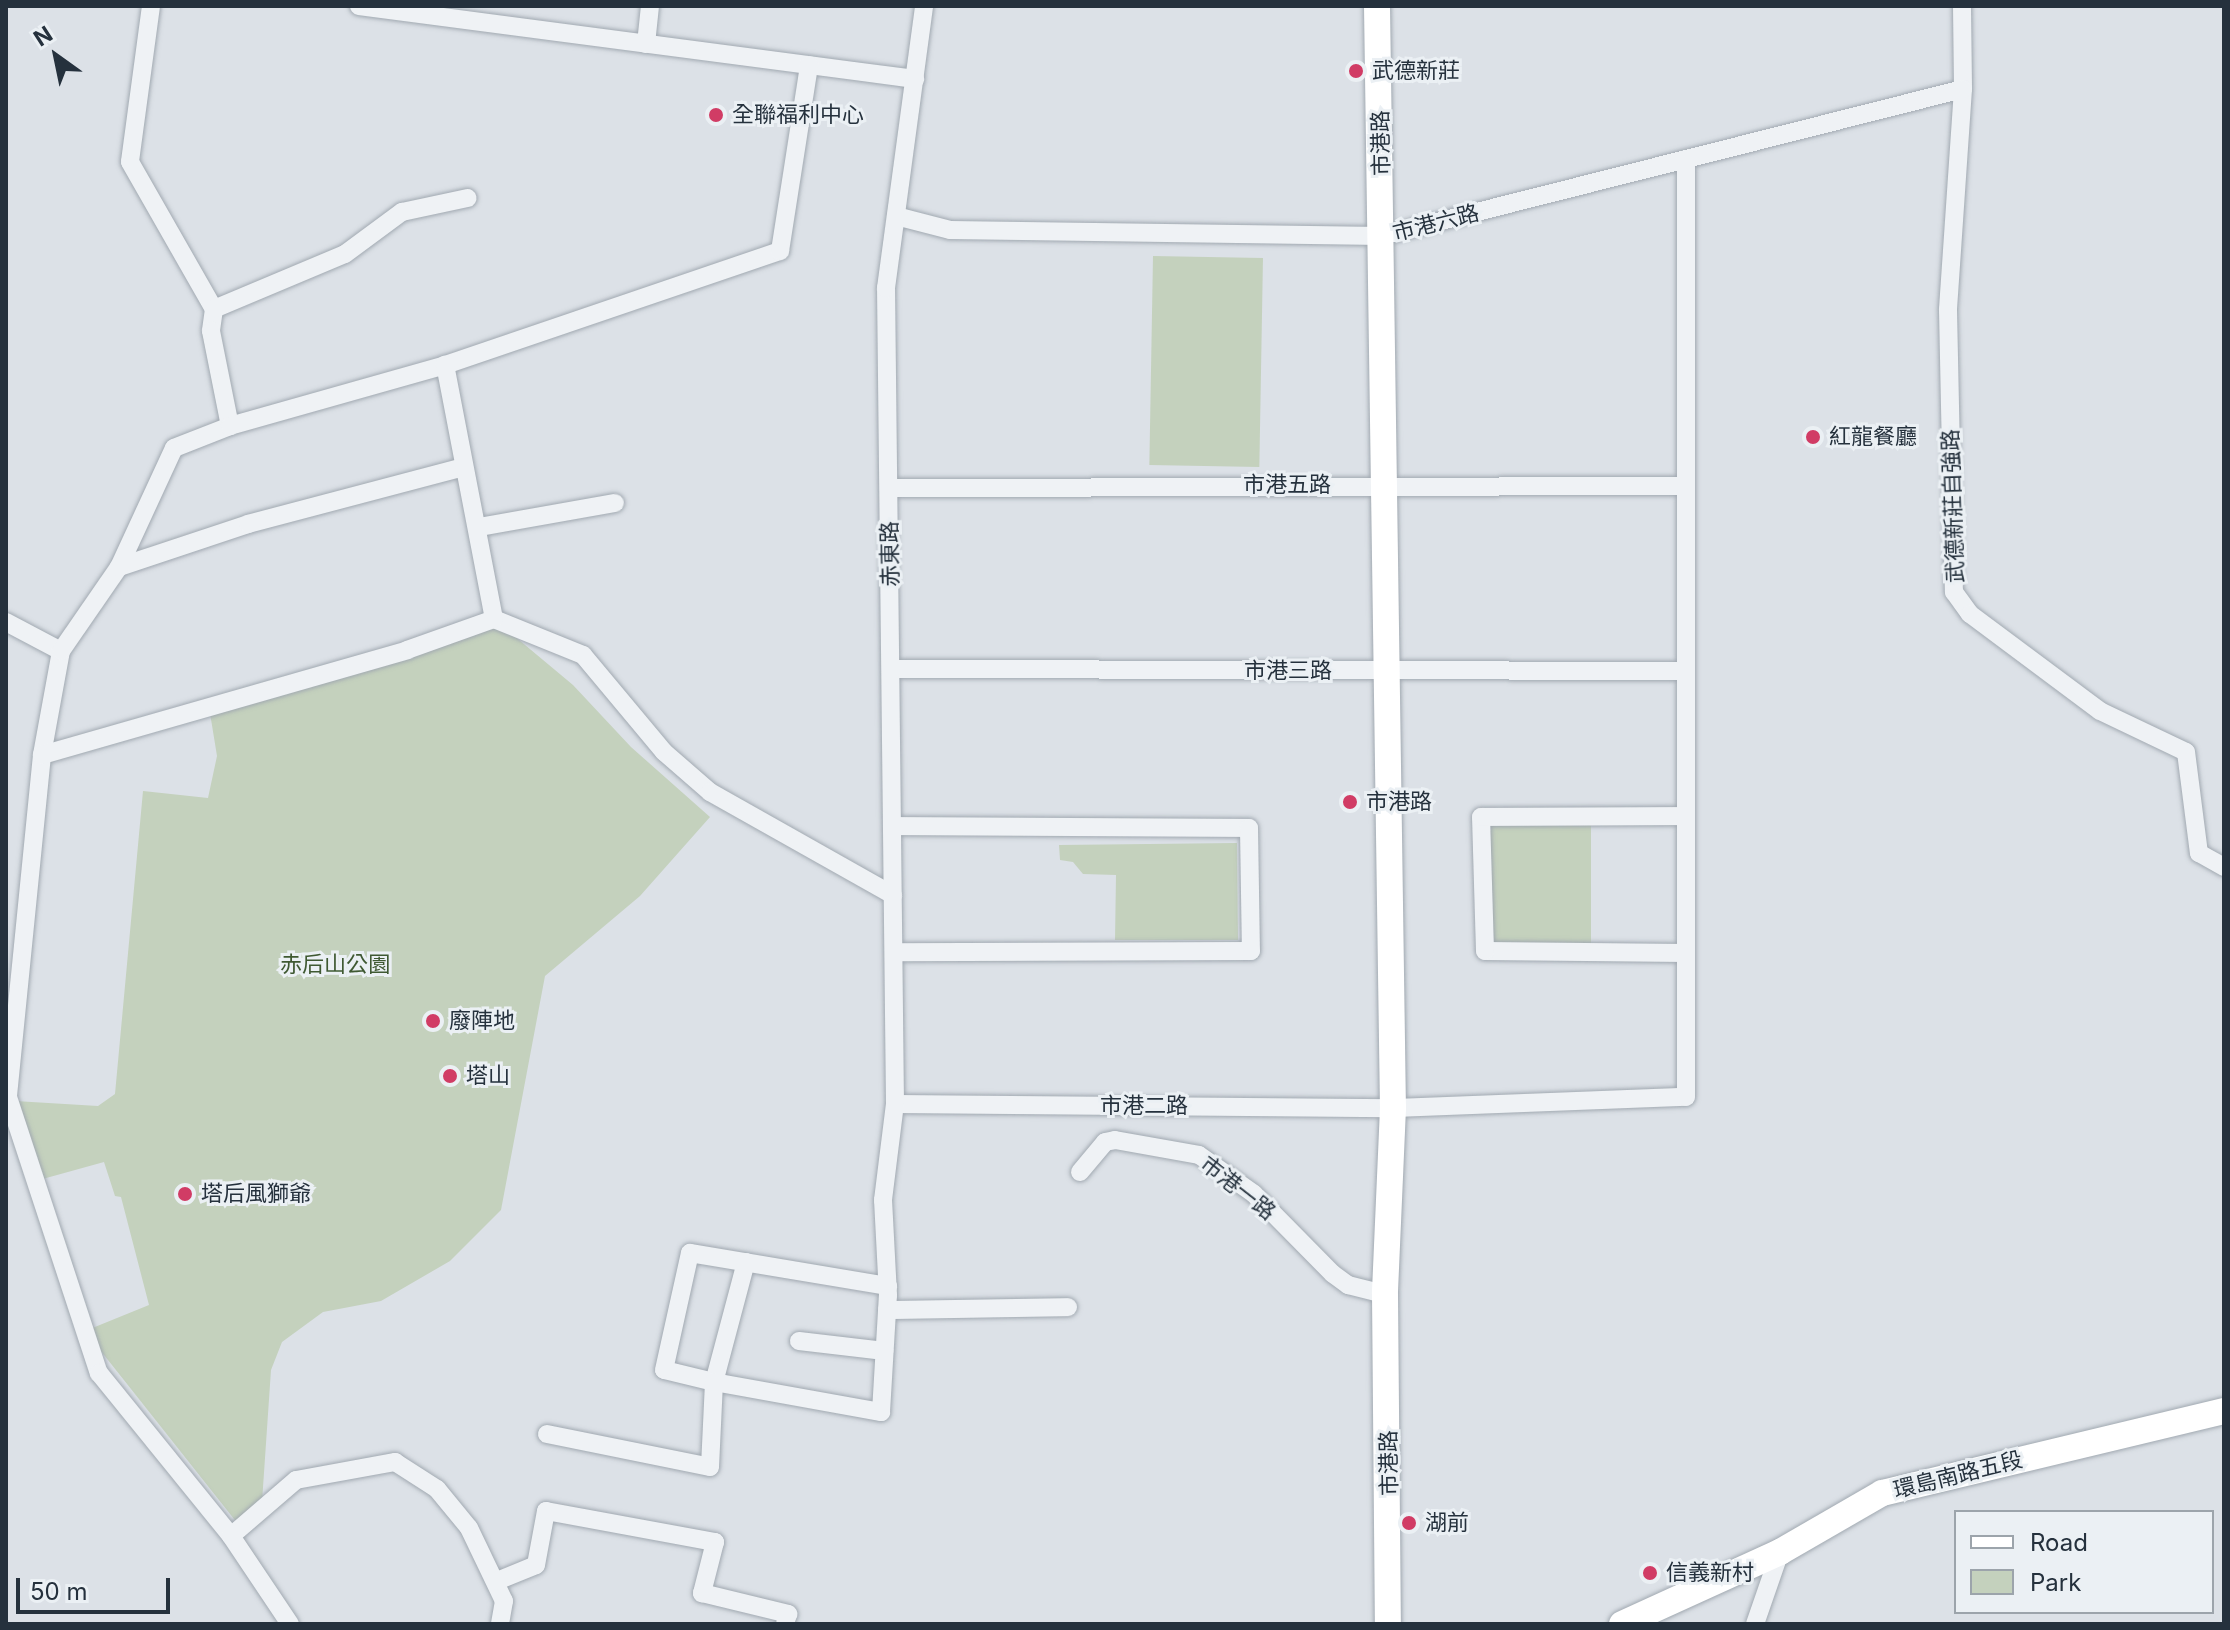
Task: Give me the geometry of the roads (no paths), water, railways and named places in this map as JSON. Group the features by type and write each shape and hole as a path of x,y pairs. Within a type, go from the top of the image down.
{"street":[{"path":"151,6 130,162 214,309 211,331 230,426"},
{"path":"359,6 915,79"},
{"path":"646,44 650,6"},
{"name":"赤東路","path":"714,1382 881,1412 888,1286 883,1200 895,1104 886,288 924,6"},
{"name":"市港路","path":"1377,6 1393,1108 1385,1294 1388,1624"},
{"name":"武德新莊自強路","path":"1962,6 1963,89 1948,310 1954,592 1970,614 2100,711 2186,752 2199,853 2224,867"},
{"path":"290,1624 231,1536 99,1373 8,1097 42,755 61,651 119,567 174,448 230,426 445,365 780,251 809,65"},
{"name":"市港六路","path":"896,216 950,230 1382,236 1963,89"},
{"path":"1686,159 1686,486 1686,671 1686,816 1686,953 1485,951 1481,817 1686,816"},
{"path":"214,309 345,254 402,212 468,198"},
{"path":"445,365 479,527 494,619"},
{"path":"119,567 248,524 464,467"},
{"name":"市港五路","path":"889,488 1686,486"},
{"path":"479,527 615,503"},
{"path":"42,755 494,619 583,655 664,752 710,792 893,895"},
{"path":"6,622 61,651"},
{"name":"市港三路","path":"891,669 1686,671"},
{"path":"893,826 1249,828 1251,951 894,952"},
{"name":"市港二路","path":"895,1104 1393,1108 1686,1097 1686,953"},
{"name":"市港一路","path":"1080,1172 1105,1142 1115,1140 1199,1155 1254,1194 1333,1274 1348,1285 1385,1294"},
{"path":"714,1382 664,1370 690,1253 888,1286"},
{"path":"547,1434 710,1467 714,1382 746,1262"},
{"path":"887,1310 1068,1307"},
{"path":"799,1341 884,1351"},
{"name":"環島南路五段","path":"1622,1624 1780,1552 1882,1493 2224,1411"},
{"path":"231,1536 296,1480 395,1462 437,1489 469,1528 504,1601 500,1624"},
{"path":"497,1581 536,1565 546,1511 715,1542 702,1593 788,1614 785,1624"},
{"path":"1755,1624 1780,1552"}],"place":[{"name":"武德新莊","path":"1356,71"},
{"name":"全聯福利中心","path":"716,115"},
{"name":"紅龍餐廳","path":"1813,437"},
{"name":"市港路","path":"1350,802"},
{"name":"廢陣地","path":"433,1021"},
{"name":"塔山","path":"450,1076"},
{"name":"塔后風獅爺","path":"185,1194"},
{"name":"湖前","path":"1409,1523"},
{"name":"信義新村","path":"1650,1573"}],"park label":[{"name":"赤后山公園","path":"335,965"}]}
